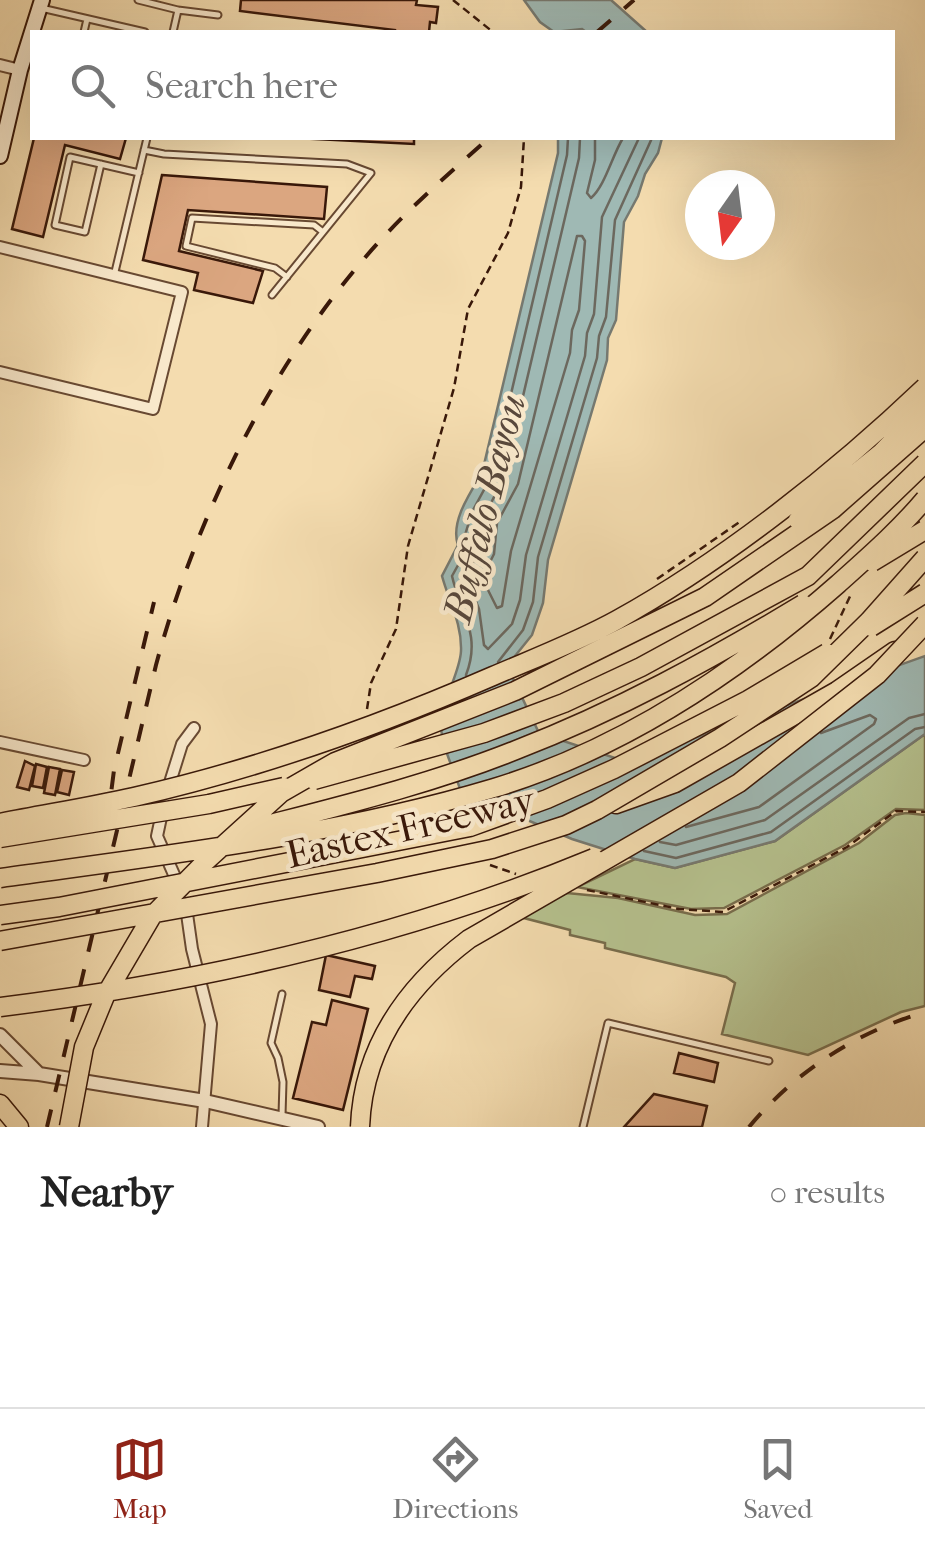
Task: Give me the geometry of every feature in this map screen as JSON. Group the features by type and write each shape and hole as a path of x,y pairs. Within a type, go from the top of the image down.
{"highway":[{"path":"0,823 136,797 288,753 439,700 568,644 653,599 763,523 855,454 925,388"},
{"path":"675,610 824,500 881,453 925,408"},
{"path":"68,1127 84,1048 105,996 152,916 281,792 335,762 515,691 705,597 833,509 925,428"},
{"path":"0,838 209,804 347,773 484,733 564,703 641,668 808,576 925,463"},
{"name":"Eastex Freeway","path":"0,878 346,824 497,787 584,753 712,684 790,626 925,499"},
{"path":"154,855 396,790 513,752 668,682 925,530"},
{"name":"Eastex Freeway","path":"0,942 377,873 492,849 566,824 597,810 746,722 811,678 870,621 925,558"},
{"path":"0,914 58,907 470,827 547,799 731,709 925,593"},
{"path":"597,810 676,783 836,691 925,627"},
{"path":"360,1127 364,1083 382,1037 418,982 469,939 739,783 877,675 925,627"},
{"path":"0,1007 254,964 457,911 533,884 667,826"},
{"path":"0,1104 18,1127"}],"main road":[{"path":"34,30 40,4"},
{"path":"0,156 30,47"}],"street":[{"path":"0,66 22,81"},
{"path":"0,84 22,81"},
{"path":"0,247 182,292 153,409 0,372"},
{"path":"194,728 182,744 171,772 157,836 185,904 211,1024 202,1127"},
{"path":"0,742 84,760"},
{"path":"0,1035 39,1074"},
{"path":"4,1072 39,1074 205,1101 273,1120 318,1127"}],"lane":[{"path":"138,0 218,15"},
{"path":"40,4 136,30"},
{"path":"173,30 178,10"},
{"path":"85,30 88,19"},
{"path":"114,276 146,140"},
{"path":"144,150 348,164 371,173 272,295"},
{"path":"101,164 85,232 54,225 70,157 101,164 138,173"},
{"path":"286,277 275,268 186,246 192,218 314,225 323,232"},
{"path":"273,1120 285,1104 284,1082 271,1043 282,994"},
{"path":"583,1127 608,1022 770,1061"}],"path":[{"path":"454,0 491,30"}],"green space":[{"path":"925,734 925,810 896,809 845,845 724,908 691,909 577,887 635,859 675,868 775,841"},
{"path":"895,815 925,815 925,1006 901,1012 808,1055 722,1034 735,983 726,977 605,948 605,943 570,935 570,930 520,917 567,893 618,898 695,915 727,914 859,843"}],"water":[{"path":"524,0 611,0 645,30 551,30"},
{"name":"Buffalo Bayou","path":"558,140 661,140 624,222 616,320 548,560 543,603 532,635 507,666 539,733 627,762 925,656 925,734 775,841 675,868 572,839 461,792 442,733 442,715 458,668 461,641 442,576 458,545 462,508 482,473"}],"building":[{"path":"241,0 417,0 416,5 438,7 436,23 430,22 429,30 395,30 240,11"},
{"path":"34,140 125,140 120,159 65,145 43,237 12,229"},
{"path":"335,140 414,140 414,144"},
{"path":"162,175 327,187 324,219 188,210 179,251 263,271 253,303 194,290 198,273 143,260"},
{"path":"25,761 35,766 29,790 17,787"},
{"path":"36,764 47,767 43,788 32,786"},
{"path":"49,767 60,769 55,795 44,793"},
{"path":"62,770 74,772 69,795 57,792"},
{"path":"326,955 375,966 372,979 355,976 350,997 319,990"},
{"path":"332,1000 368,1009 343,1110 293,1098 312,1022 326,1025"},
{"path":"679,1053 718,1063 714,1082 674,1073"},
{"path":"654,1094 707,1106 702,1127 624,1127"}],"railway":[{"path":"599,30 634,0"},
{"path":"47,1127 156,665 213,504 265,400 328,304 393,227 487,140"},
{"path":"107,825 114,770 154,602"},
{"path":"749,1127 786,1089 828,1056 875,1031 925,1012"}]}
